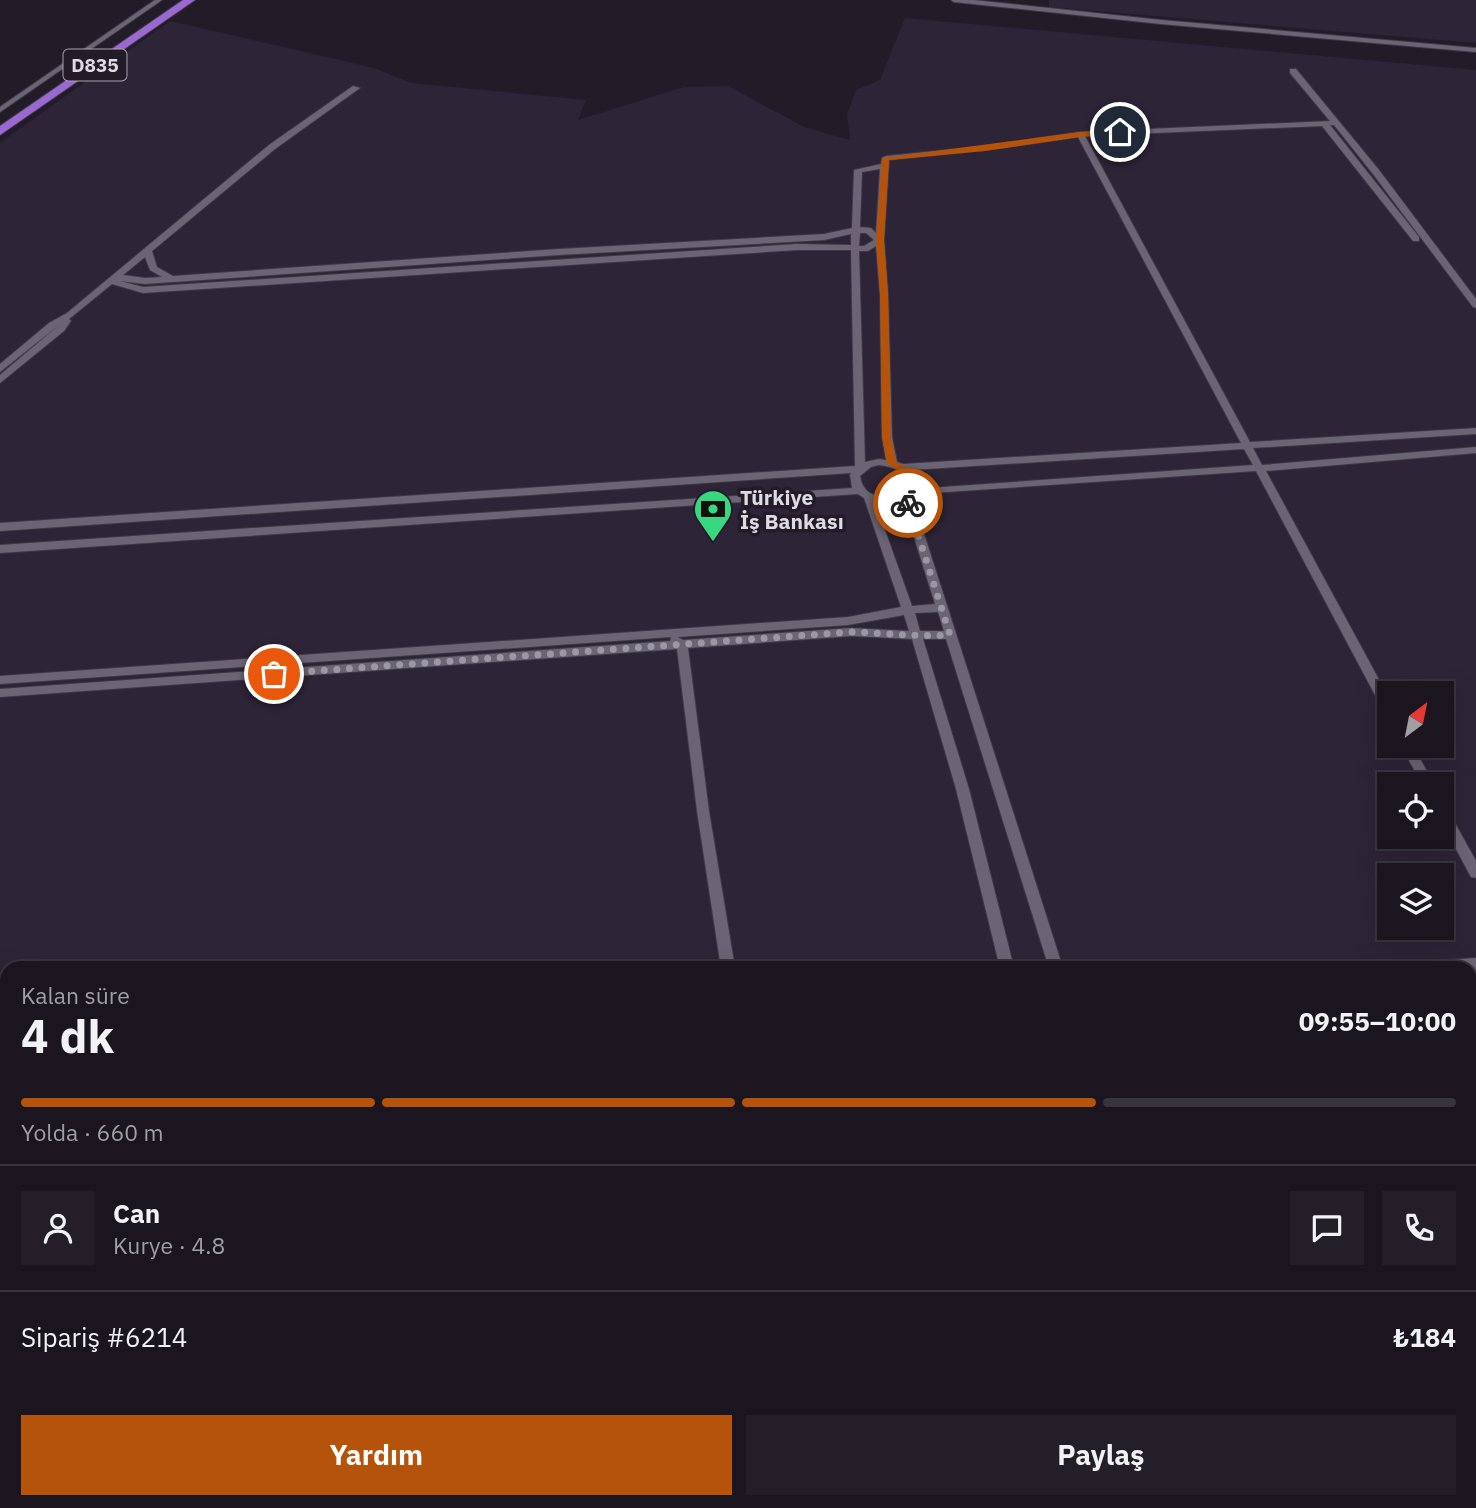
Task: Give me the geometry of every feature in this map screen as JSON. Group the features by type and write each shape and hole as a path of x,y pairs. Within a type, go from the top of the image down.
{"highway":[{"name":"D835","path":"0,121 177,0"},
{"name":"D835","path":"0,131 190,0"}],"street":[{"path":"0,110 159,0"},
{"path":"954,0 1082,15 1476,50"},
{"path":"1293,72 1335,123 1476,312"},
{"path":"0,369 272,147 356,88"},
{"path":"906,494 913,480 896,465 887,437 880,240 886,158 985,148 1080,134 1335,123"},
{"path":"1325,124 1476,312"},
{"path":"1080,134 1377,688"},
{"path":"884,166 858,170 855,248 860,469 855,475 854,483 864,494 907,610 983,869 1005,961"},
{"path":"109,281 123,278 145,281 824,237 856,230 868,230 880,240"},
{"path":"109,281 143,290 770,248 865,249 880,240"},
{"path":"147,250 153,268 170,279"},
{"path":"0,380 61,329 70,314"},
{"path":"0,527 860,469 879,462 896,465 1476,431"},
{"path":"0,549 864,494 889,500 932,490 1476,450"},
{"path":"906,494 1054,961"},
{"path":"527,650 667,634 848,621 907,610 941,608"},
{"path":"0,693 527,650 682,645 851,632 886,632 915,637 950,635"},
{"path":"667,634 682,645 703,811 727,961"},
{"path":"0,680 330,664"},
{"path":"1454,833 1476,873"}],"shaded area":[{"path":"1049,0 1476,0 1476,43 1049,7"},
{"path":"905,18 1476,70 1476,961 0,961 0,143 170,21 374,68 411,83 586,100 578,120 684,87 728,86 804,127 850,140 847,114 856,90 880,80"}],"way so far":[{"path":"274,674 851,632 886,632 915,637 950,635 908,503"}],"place":[{"name":"Türkiye İş Bankası","path":"713,543"}],"route":[{"path":"908,503 906,494 913,480 908,472 892,463 887,437 880,240 886,158 985,148 1080,134 1120,132"}]}
